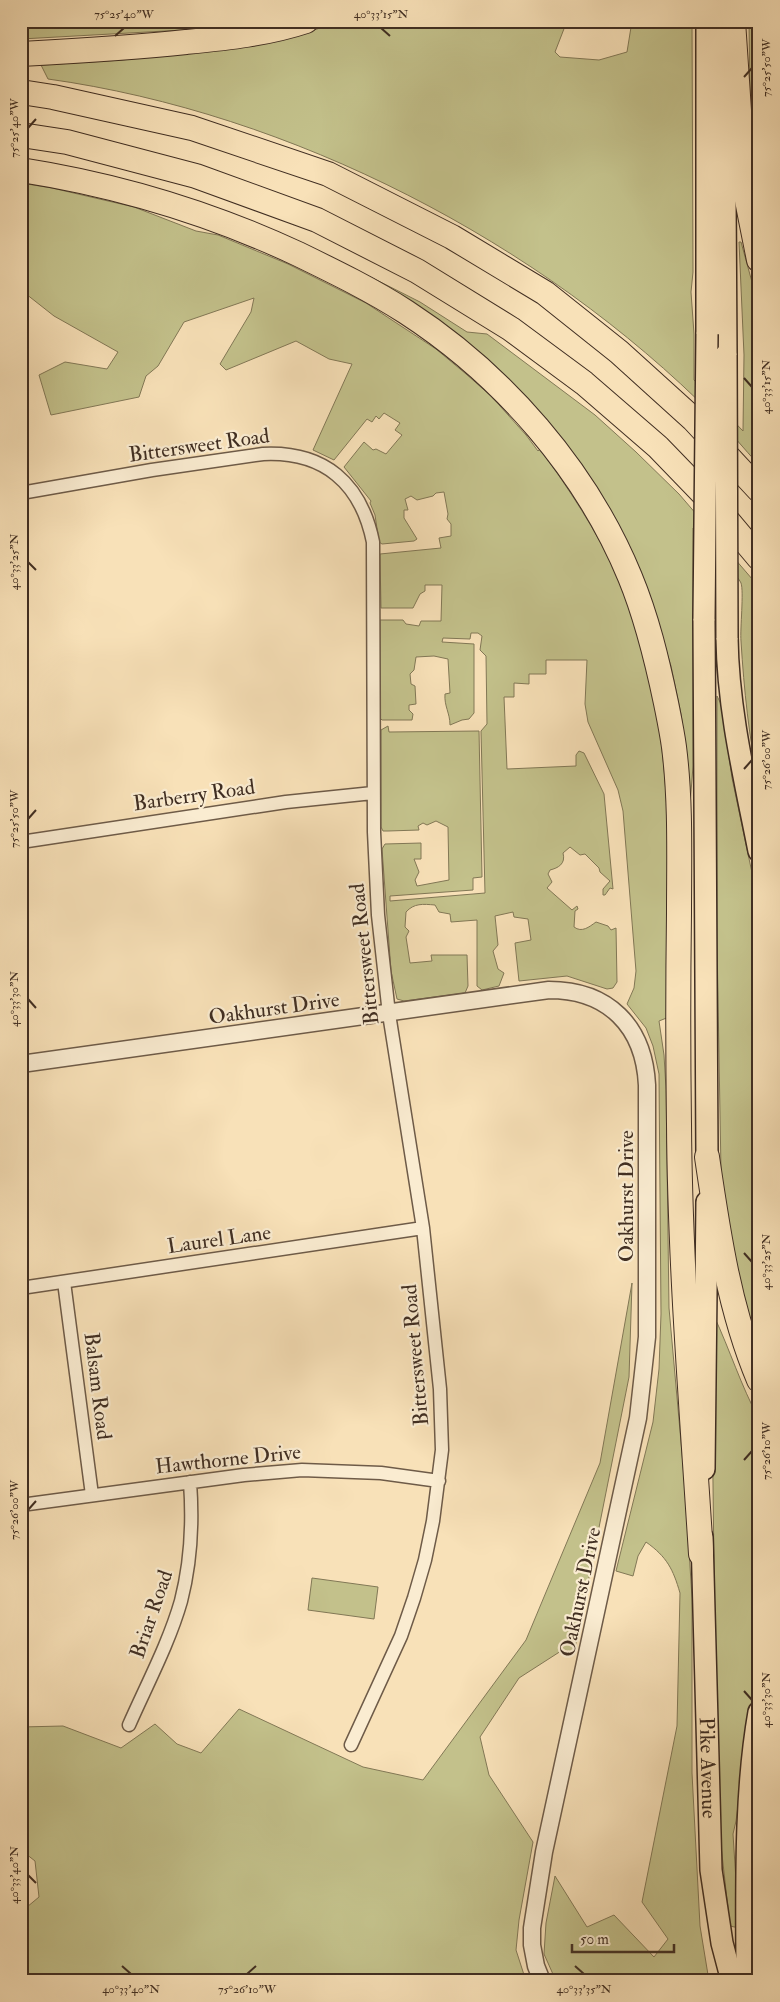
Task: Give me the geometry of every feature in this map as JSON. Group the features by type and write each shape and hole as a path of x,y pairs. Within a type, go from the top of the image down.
{"highway":[{"path":"21,54 138,47 226,38 263,32 306,21"},
{"path":"733,21 744,186 759,260"},
{"path":"21,92 62,99 201,131 328,174 452,237 545,293 619,352 692,419 759,490"},
{"path":"21,135 66,142 196,176 318,220 417,271 511,329 584,384 658,447 717,508 759,558"},
{"path":"21,170 123,191 223,223 272,242 335,272 407,313 474,363 504,391 532,422 582,488 604,524 623,561 657,656 674,746 679,840 678,1023 681,1239 701,1554"},
{"path":"707,1157 725,1267 740,1327 759,1380"}],"main road":[{"name":"Pike Avenue","path":"707,21 707,334 704,619 707,1157 706,1422 701,1554 711,1870 722,1943 732,1981"},
{"path":"724,21 728,667 735,731 759,851"},
{"name":"Pike Avenue","path":"747,1981 749,1801 754,1739 759,1712"},
{"path":"747,1942 759,1969"}],"street":[{"name":"Bittersweet Road","path":"21,493 152,470 280,453 297,455 313,461 332,472 355,494 365,512 372,542 373,793 377,907 389,1014 423,1228 440,1389 442,1450 439,1481 425,1560 414,1598 401,1636 351,1745"},
{"name":"Barberry Road","path":"21,842 277,804 373,793"},
{"name":"Oakhurst Drive","path":"21,1064 389,1014 549,990 574,992 598,1000 614,1010 636,1036 646,1066 648,1200 647,1337 644,1378 634,1438 543,1862 532,1928 532,1945 536,1966 542,1981"},
{"name":"Laurel Lane","path":"21,1288 423,1228"},
{"name":"Balsam Road","path":"64,1282 92,1495"},
{"name":"Hawthorne Drive","path":"21,1506 190,1482 302,1470 380,1473 439,1481"},
{"name":"Briar Road","path":"129,1725 170,1631 180,1602 187,1572 191,1538 190,1482"}],"shaded area":[{"path":"21,21 263,21 201,29 21,39"},
{"path":"341,21 567,21 555,52 560,57 599,60 627,52 632,21 692,21 693,272 691,292 694,334 694,380 743,431 744,355 739,242 741,242 752,282 759,297 759,465 720,422 646,353 571,295 492,242 408,195 320,155 231,122 140,96 48,79 41,65 122,60 216,50 296,36"},
{"path":"749,21 759,21 759,194 750,98"},
{"path":"21,183 52,188 134,207 196,231 218,235 288,264 366,303 436,349 491,396 538,451 540,449 582,510 617,575 637,628 651,682 666,792 669,1017 659,1021 666,1089 669,1308 685,1487 692,1598 692,1773 700,1926 709,1981 556,1981 544,1954 546,1923 555,1876 587,1927 614,1915 654,1957 668,1939 642,1902 677,1726 680,1593 675,1577 664,1558 646,1542 638,1556 633,1576 616,1571 653,1422 659,1369 661,1314 659,1074 653,1046 646,1028 627,1004 634,988 636,971 623,811 618,790 588,722 585,704 587,660 546,660 546,674 529,674 529,684 514,683 514,697 504,697 507,769 576,766 576,755 579,751 584,753 604,794 613,889 610,888 603,895 603,889 610,881 585,854 580,855 570,847 563,853 564,857 561,865 550,870 548,874 552,882 547,888 572,910 577,906 574,927 577,929 583,929 596,922 608,926 611,930 616,928 617,982 613,988 607,989 567,976 519,981 515,943 531,940 528,919 514,917 513,912 495,916 498,945 493,951 498,969 504,973 499,986 482,990 477,986 477,920 451,922 450,914 439,912 435,905 423,904 412,907 406,912 405,927 409,931 406,937 410,963 432,961 431,955 467,955 468,986 465,993 404,1001 397,999 391,971 382,849 385,844 421,843 421,859 414,859 419,872 415,880 417,886 449,880 448,827 436,821 427,825 423,823 418,826 419,830 383,831 381,827 381,730 388,726 389,732 479,731 482,877 473,878 473,890 390,896 390,901 485,893 481,731 487,724 486,656 480,650 482,636 478,633 471,633 470,639 443,638 442,642 474,644 474,713 469,719 450,725 445,698 445,694 450,693 448,659 434,656 416,657 414,670 410,674 411,684 415,686 416,704 409,705 409,710 413,714 412,720 382,720 380,718 380,620 403,620 406,624 419,626 421,621 441,621 442,585 425,585 425,591 420,594 413,608 381,608 380,554 441,548 439,538 451,536 451,524 447,519 448,514 444,492 417,500 411,496 405,499 408,510 404,510 404,518 417,539 414,541 382,544 379,542 371,501 344,467 364,442 373,450 376,449 386,454 402,435 395,430 400,423 384,413 379,419 376,416 372,422 367,419 334,460 313,450 352,364 329,359 296,341 226,370 220,364 251,312 254,298 184,322 158,366 146,376 139,397 51,415 39,375 65,362 107,369 118,352 54,316 21,290"},
{"path":"337,260 420,302 467,332 487,334 595,415 679,494 759,587 759,786 744,678 741,635 742,587 733,572 693,528 693,766 690,805 688,766 681,714 671,666 657,621 563,443"},
{"path":"717,696 722,706 732,778 759,906 759,1355 728,1237 721,1171 717,940"},
{"path":"632,1283 629,1377 574,1653 561,1651 519,1678 480,1737 489,1775 533,1842 519,1920 516,1950 526,1981 21,1981 21,1912 39,1897 35,1861 21,1850 21,1727 63,1726 121,1748 155,1724 177,1744 201,1753 239,1709 363,1767 423,1780 526,1640 600,1463"},
{"path":"714,1316 759,1419 759,1648 733,1834 739,1928 730,1926 717,1810 712,1402"},
{"path":"312,1578 378,1587 374,1619 308,1610"}]}
